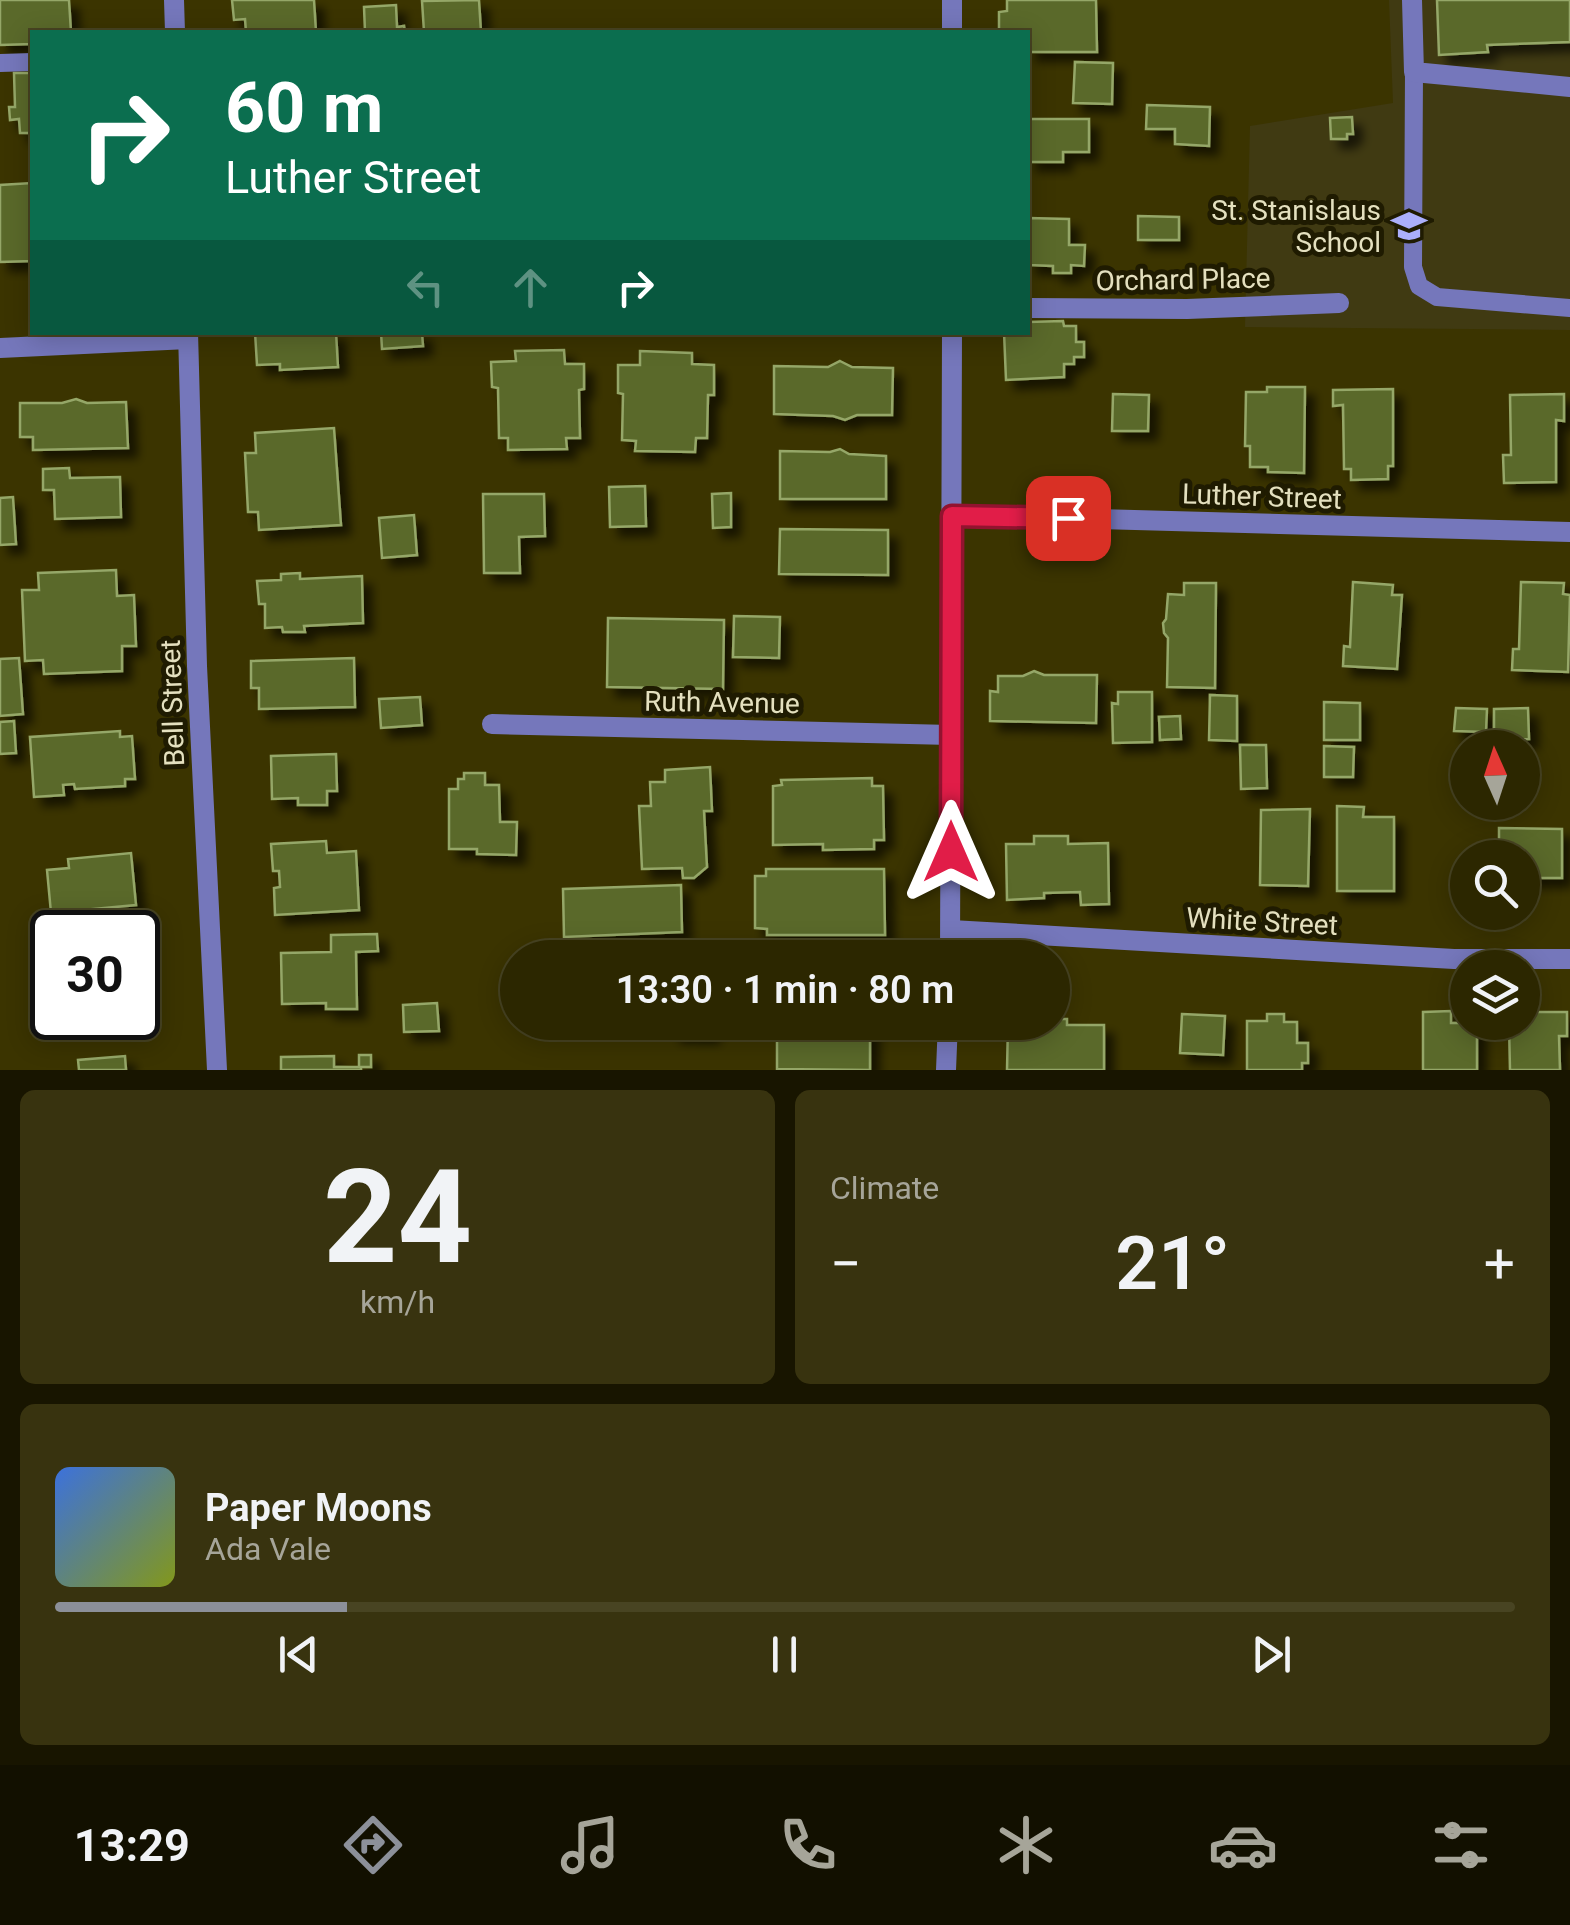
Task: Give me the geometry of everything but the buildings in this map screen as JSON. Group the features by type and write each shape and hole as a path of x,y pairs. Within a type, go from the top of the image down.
{"street":[{"path":"174,0 175,30"},
{"path":"952,0 952,30"},
{"path":"1412,0 1414,72 1570,86"},
{"name":"Orchard Place","path":"1030,308 1339,303"},
{"path":"951,940 952,335"},
{"path":"0,348 188,336"},
{"name":"Bell Street","path":"188,336 197,666 217,1070"},
{"name":"Luther Street","path":"952,516 1570,532"},
{"name":"Ruth Avenue","path":"492,724 951,735"},
{"name":"White Street","path":"951,930 1454,960 1570,960"},
{"path":"946,1070 947,1040"}],"lane":[{"path":"0,64 30,62"},
{"path":"1414,72 1413,266 1419,286 1437,297 1570,308"}],"shaded area":[{"name":"St. Stanislaus School","path":"1389,0 1570,0 1570,330 1245,327 1250,126 1393,103"}],"place":[{"name":"St. Stanislaus School","path":"1409,226"}],"route":[{"path":"951,852 952,516 1068,518"}]}
